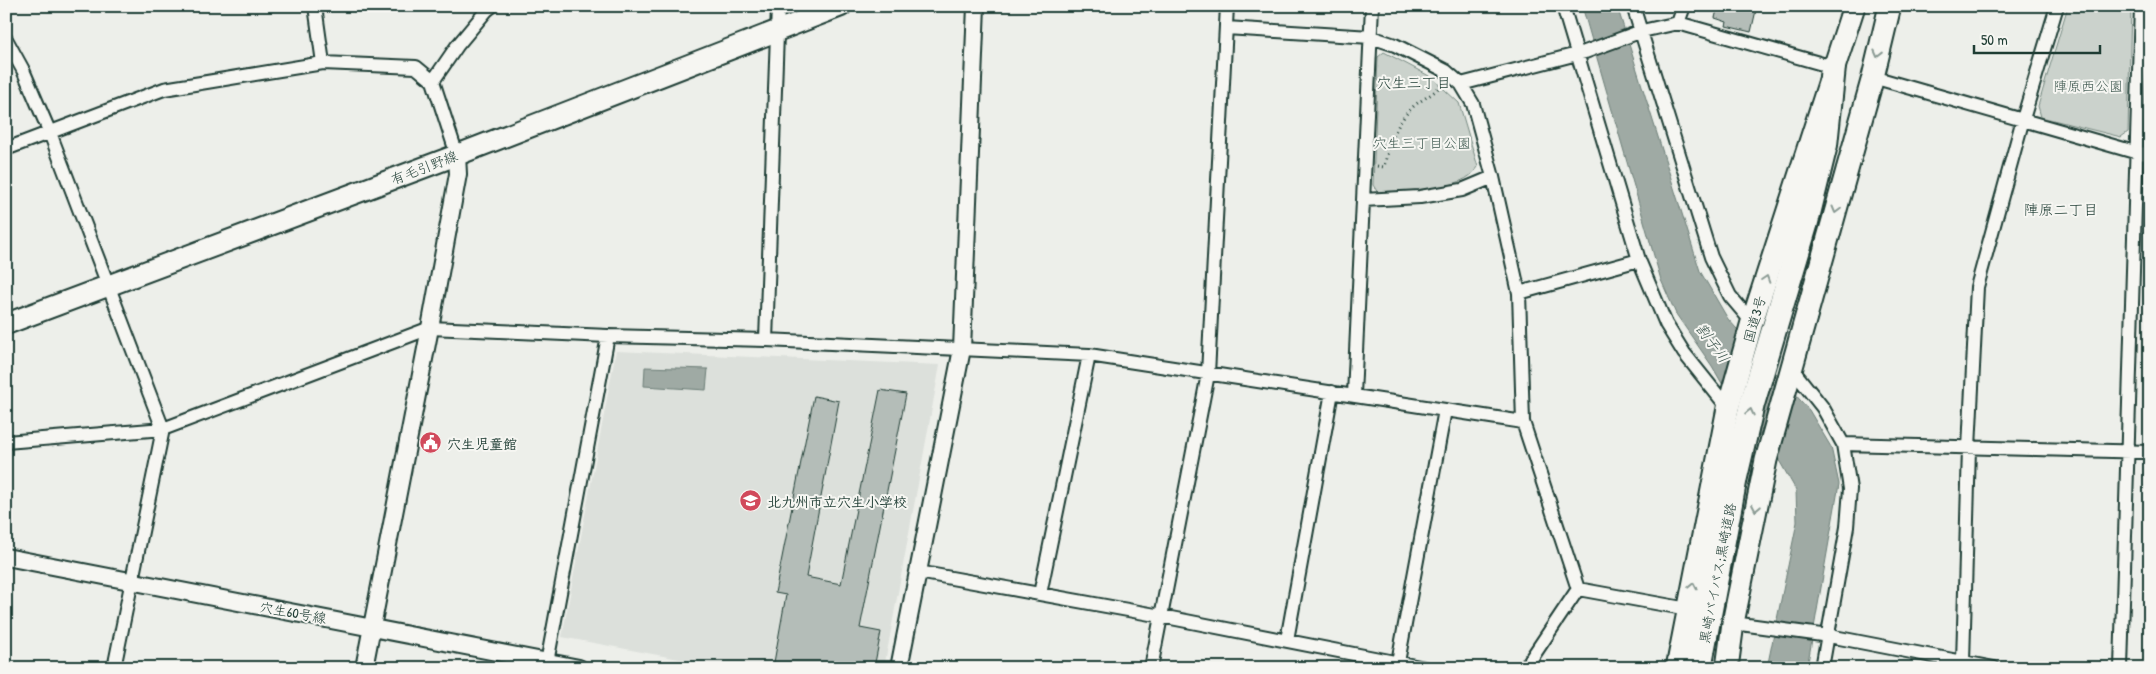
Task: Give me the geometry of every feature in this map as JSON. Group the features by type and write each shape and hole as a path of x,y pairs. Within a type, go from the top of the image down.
{"highway":[{"path":"1833,67 1854,6"},
{"path":"1727,668 1733,623 1766,460 1873,76 1890,6"},
{"name":"黒崎バイパス;黒崎道路","path":"1699,668 1737,468 1756,335 1806,222 1825,145 1833,67"},
{"name":"国道3号","path":"1677,668 1729,404 1756,335"}],"main road":[{"name":"有毛引野線","path":"6,324 457,155 841,6"}],"street":[{"path":"315,6 323,63"},
{"path":"433,82 457,46 492,6"},
{"path":"766,340 778,6"},
{"path":"899,668 962,349 976,6"},
{"path":"1151,668 1208,374 1227,6"},
{"path":"1354,395 1372,6"},
{"path":"1563,6 1581,53 1639,260 1666,324 1684,353 1729,404"},
{"path":"1634,6 1636,34 1712,257 1730,296 1756,335"},
{"path":"1678,23 1684,6"},
{"path":"1963,662 1970,448 1978,287 2023,119 2057,6"},
{"path":"2121,668 2127,452 2144,153 2141,6"},
{"path":"1461,84 1581,53 1636,34 1678,23 1833,67"},
{"path":"1226,28 1371,37 1395,45 1446,71 1461,84 1473,104 1493,177 1519,294 1523,422 1578,589"},
{"path":"6,39 23,70 50,133 163,429 114,668"},
{"path":"6,149 164,90 323,63 416,67 433,82 457,155 458,174 364,668"},
{"path":"1873,76 2144,153"},
{"path":"1363,200 1420,197 1462,190 1493,177"},
{"path":"1519,294 1639,260"},
{"path":"6,442 163,429 430,328 608,336 766,340 1089,355 1523,422"},
{"path":"547,665 608,336"},
{"path":"1040,594 1089,355"},
{"path":"1790,376 1823,408 1843,444 1850,489 1848,527 1825,636 1822,668"},
{"path":"1287,640 1332,392"},
{"path":"1398,662 1445,410"},
{"path":"1843,444 2150,452"},
{"name":"穴生60号線","path":"6,557 131,583 371,626 547,665 579,668"},
{"path":"918,572 1161,616 1425,668"},
{"path":"1578,589 1688,609"},
{"path":"1525,668 1578,589"},
{"path":"1733,623 1768,626 1994,668"}],"path":[{"path":"1364,166 1384,167 1392,136 1411,108 1440,86 1446,71"}],"shaded area":[{"name":"北九州市立穴生小学校","path":"616,351 940,365 884,668 727,668 562,637"}],"green space":[{"name":"陣原西公園","path":"2068,6 2131,6 2128,132 2121,137 2041,117 2038,106"},
{"name":"穴生三丁目公園","path":"1384,52 1431,77 1459,103 1478,167 1471,175 1447,186 1432,189 1378,193 1373,185 1378,57"}],"water":[{"name":"割子川","path":"1582,6 1617,6 1700,271 1728,319 1809,410 1831,447 1839,484 1807,668 1767,668 1797,522 1796,490 1780,462 1731,399 1712,366 1676,314 1661,280"},
{"path":"645,367 708,369 706,390 644,386"}],"building":[{"path":"1718,6 1757,6 1751,32 1726,26 1727,22 1715,18"},
{"path":"880,390 906,394 860,628 881,632 874,668 773,668 786,595 775,593 814,396 839,401 806,577 841,584"}],"place":[{"name":"穴生児童館","path":"431,443"},
{"name":"北九州市立穴生小学校","path":"751,501"}],"district":[{"name":"穴生三丁目","path":"1414,82"},
{"name":"陣原二丁目","path":"2061,209"}]}
